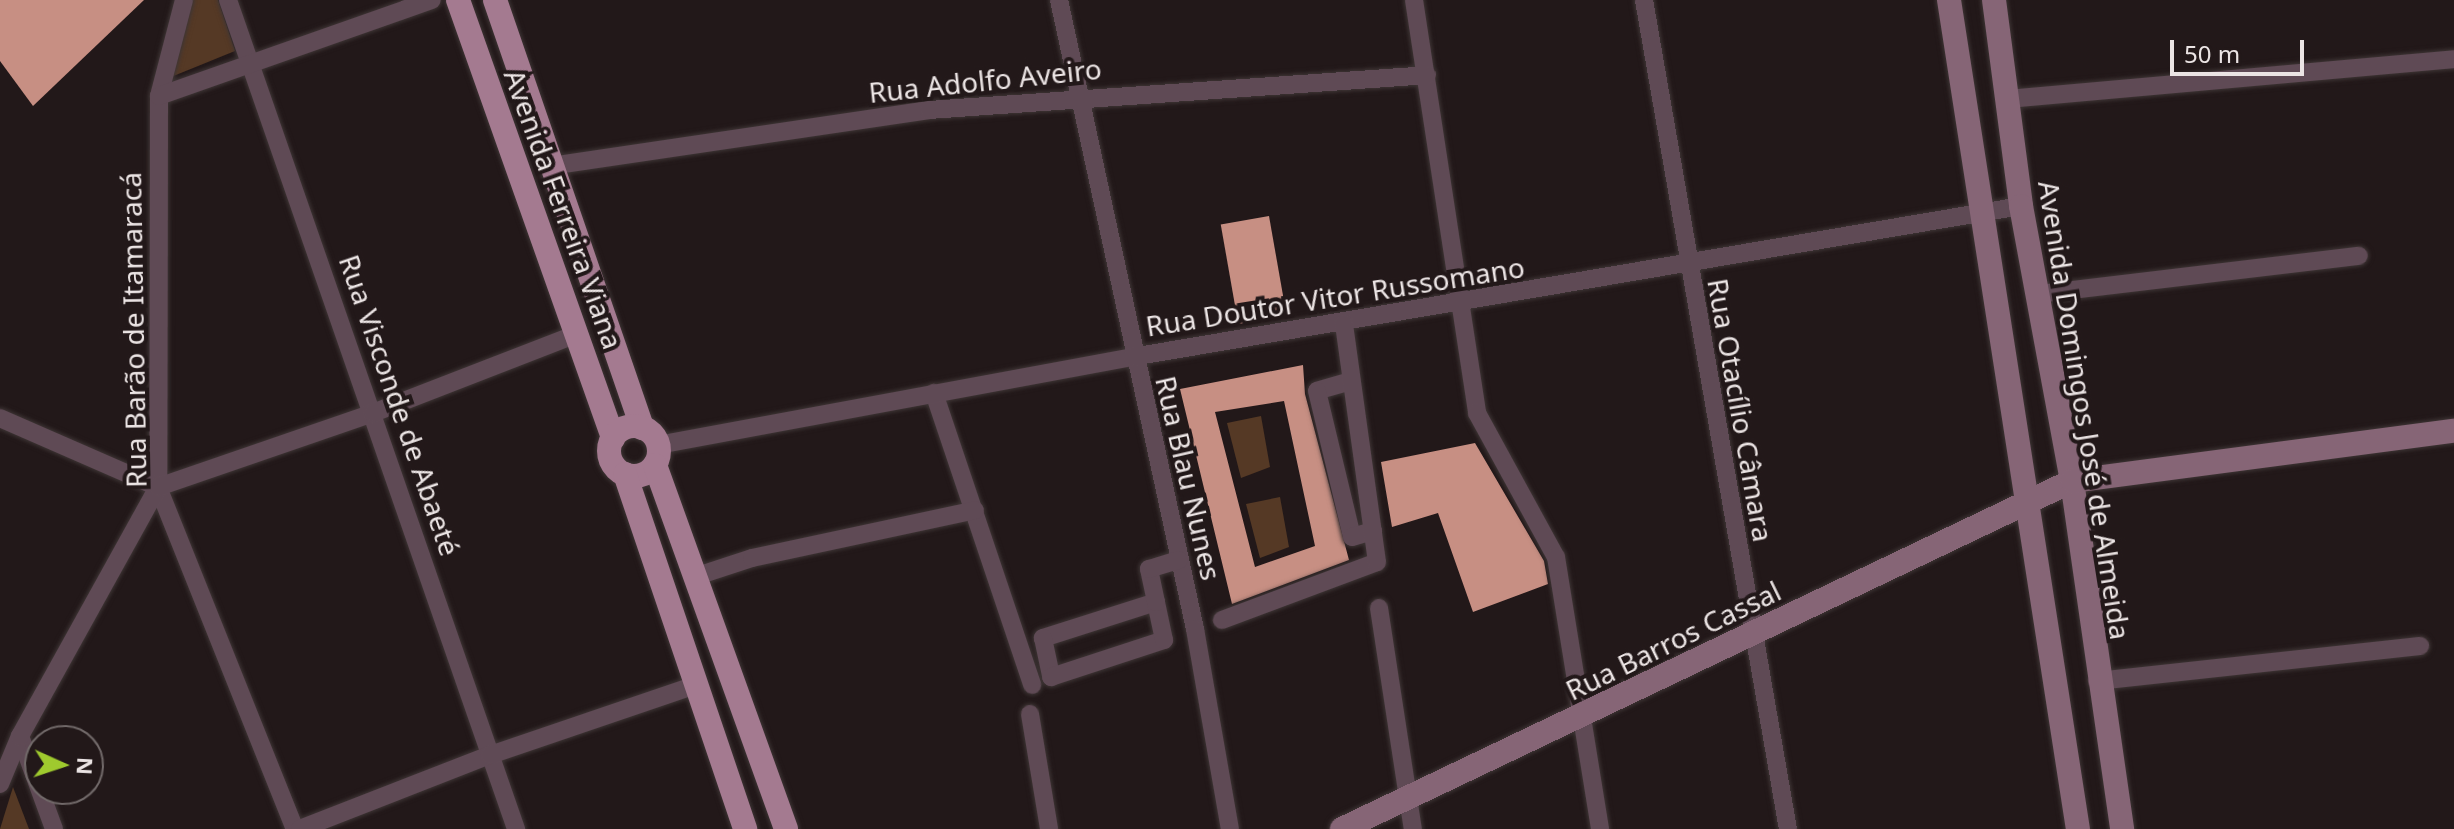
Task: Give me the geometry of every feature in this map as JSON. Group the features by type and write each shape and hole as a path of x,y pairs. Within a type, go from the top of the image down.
{"main road":[{"name":"Avenida Ferreira Viana","path":"458,0 613,438"},
{"name":"Avenida Ferreira Viana","path":"495,0 550,166 652,446 694,577 786,829"},
{"path":"1949,0 2078,829"},
{"name":"Avenida Domingos José de Almeida","path":"1994,0 2021,206 2072,481 2097,681 2122,829"},
{"path":"625,474 644,474 652,446 624,429 613,438 611,459 625,474 745,829"},
{"name":"Rua Barros Cassal","path":"1342,829 2072,481 2454,431"}],"street":[{"name":"Rua Barão de Itamaracá","path":"184,0 159,96 158,487 297,829"},
{"name":"Rua Visconde de Abaeté","path":"228,0 516,829"},
{"path":"159,96 251,61 432,0"},
{"name":"Rua Blau Nunes","path":"1059,0 1132,357 1179,560 1230,829"},
{"path":"1414,0 1477,413 1556,557 1600,829"},
{"name":"Rua Otacílio Câmara","path":"1644,0 1686,267 1788,829"},
{"path":"2008,99 2454,59"},
{"name":"Rua Adolfo Aveiro","path":"550,166 929,110 1427,75"},
{"name":"Rua Doutor Vitor Russomano","path":"652,446 1132,357 1686,267 2021,206"},
{"path":"2038,294 2359,256"},
{"path":"1222,620 1377,562 1344,323"},
{"path":"0,784 20,736 158,487 373,413 577,334"},
{"path":"1351,381 1317,391 1352,537 1373,531"},
{"path":"934,393 1032,685"},
{"path":"0,418 158,487"},
{"path":"694,577 752,558 975,510"},
{"path":"1156,602 1043,638 1051,677 1164,640 1156,602 1149,569 1179,560"},
{"path":"1379,608 1413,829"},
{"path":"2097,681 2420,646"},
{"path":"297,829 490,755 698,684"},
{"path":"1030,714 1049,829"},
{"path":"20,736 54,829"}],"shaded area":[{"path":"188,0 218,0 235,51 171,77"},
{"path":"1261,416 1270,467 1241,478 1227,423"},
{"path":"1280,497 1289,547 1260,558 1246,504"},
{"path":"13,787 29,829 0,829"}],"building":[{"path":"0,0 144,0 33,106 0,61"},
{"path":"1269,216 1287,315 1238,324 1221,225"},
{"path":"1303,365 1305,394 1349,560 1232,604 1180,389","holes":["1284,401 1315,546 1255,567 1215,412"]},
{"path":"1475,443 1544,561 1548,584 1473,612 1438,513 1392,527 1381,462"}]}
